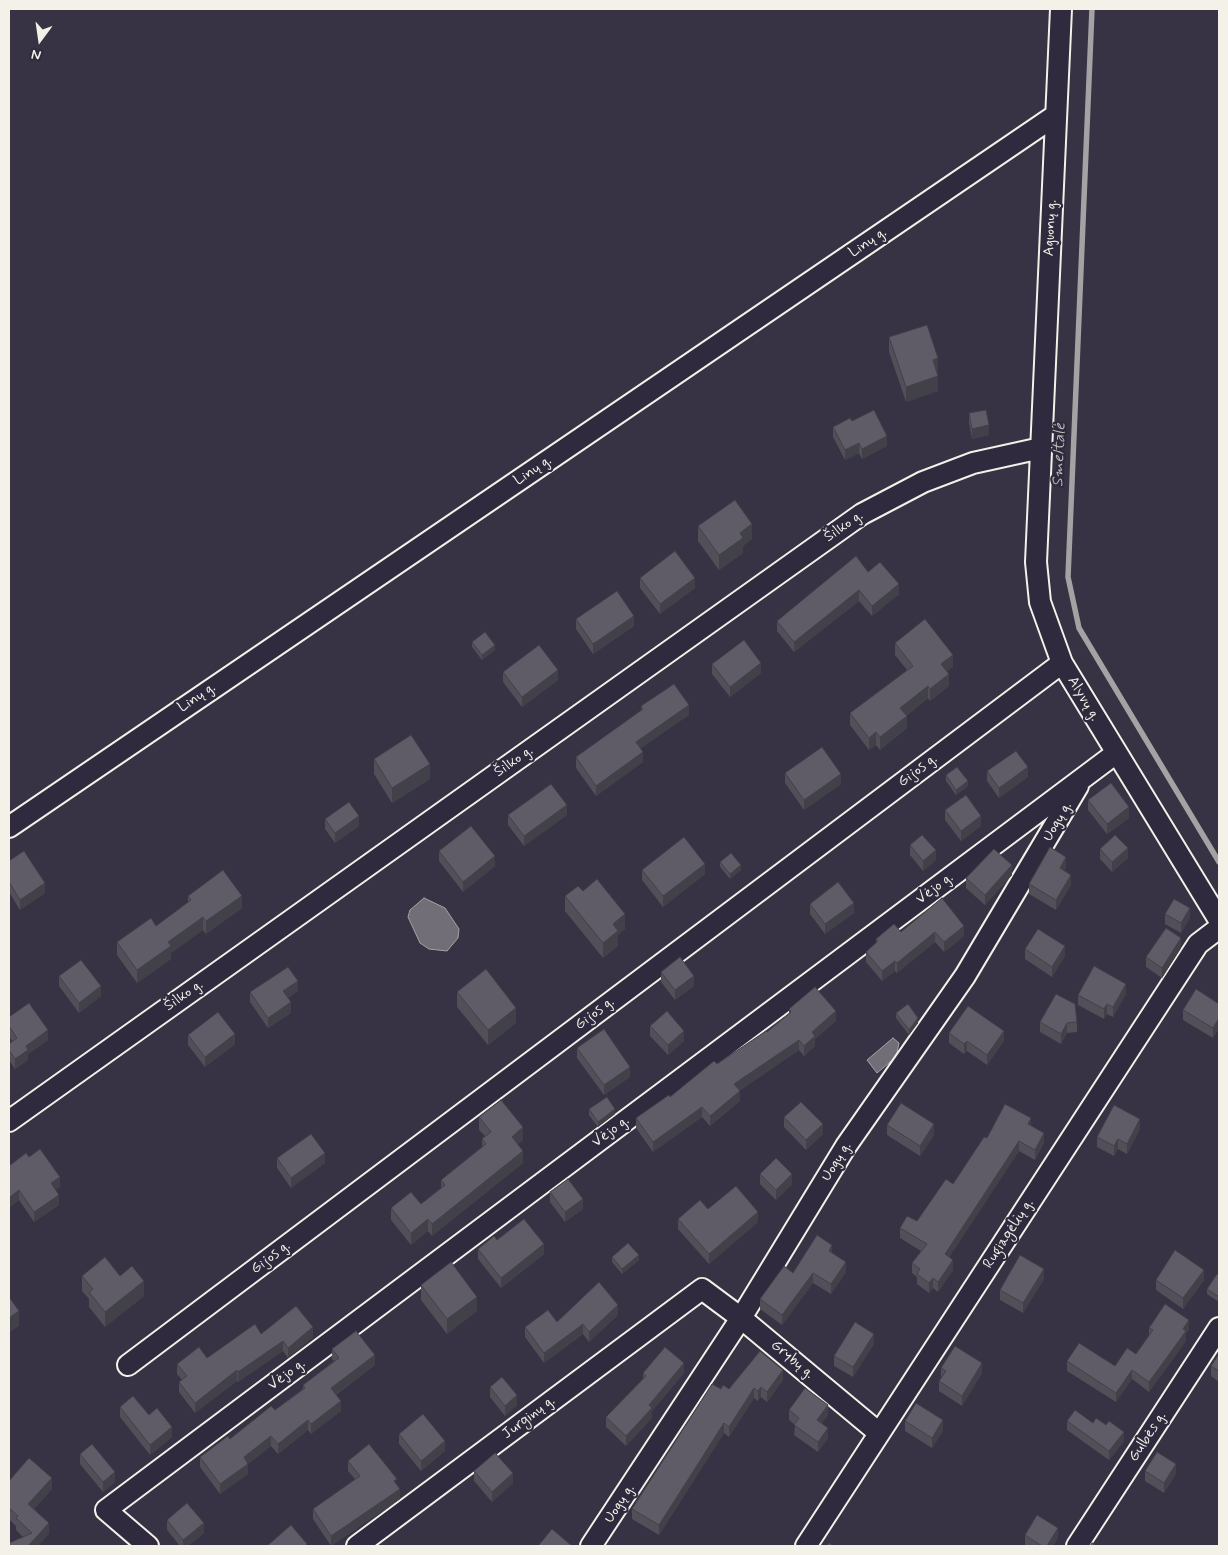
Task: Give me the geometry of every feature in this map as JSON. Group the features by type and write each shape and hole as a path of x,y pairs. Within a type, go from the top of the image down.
{"street":[{"name":"Aguonų g.","path":"1041,448 1061,9"},
{"name":"Linų g.","path":"9,827 1056,115"},
{"name":"Alyvų g.","path":"1041,448 1036,562 1040,602 1062,663 1115,754 1219,920"},
{"name":"Šilko g.","path":"9,1121 862,514 931,478 973,463 1041,448"},
{"name":"Gijos g.","path":"128,1365 1062,663"},
{"name":"Vėjo g.","path":"148,1546 106,1510 1115,754"},
{"name":"Uogų g.","path":"592,1546 741,1318 846,1146 965,976 1083,778"},
{"name":"Rugiagėlių g.","path":"806,1546 1198,944 1219,928"},
{"name":"Grybų g.","path":"702,1289 741,1318 879,1433"},
{"name":"Jurginų g.","path":"357,1546 702,1289"},
{"name":"Gulbės g.","path":"1077,1546 1219,1328"}],"shaded area":[{"path":"424,898 445,908 459,929 458,938 447,951 429,949 420,943 408,917 410,910"},
{"path":"893,1038 899,1043 896,1057 877,1073 867,1060"}],"building":[{"path":"927,325 938,358 933,360 938,376 906,387 889,337"},
{"path":"874,410 887,436 862,449 859,443 845,450 833,427 850,418 852,421"},
{"path":"986,410 989,425 972,429 969,413"},
{"path":"735,500 752,524 740,533 743,538 719,555 698,526"},
{"path":"675,551 695,578 660,604 640,578"},
{"path":"856,556 868,572 880,562 899,584 872,606 859,590 794,642 777,621"},
{"path":"617,591 634,616 593,644 576,619"},
{"path":"925,619 953,655 941,664 949,674 930,689 928,686 900,708 907,716 880,737 876,732 869,738 850,713 913,666 895,643"},
{"path":"485,632 495,645 482,655 472,642"},
{"path":"744,640 761,663 730,687 712,664"},
{"path":"539,645 558,670 522,697 503,672"},
{"path":"674,684 689,705 636,742 643,752 596,786 576,757 643,709 641,706"},
{"path":"411,735 430,764 392,788 374,759"},
{"path":"822,747 841,774 804,800 785,773"},
{"path":"1016,751 1028,767 999,788 987,771"},
{"path":"957,767 968,781 956,790 946,775"},
{"path":"1111,783 1129,807 1107,824 1088,800"},
{"path":"551,784 567,805 524,836 508,815"},
{"path":"966,795 981,816 961,831 945,810"},
{"path":"349,802 359,816 335,833 325,819"},
{"path":"471,826 495,856 463,882 439,851"},
{"path":"922,835 936,850 923,861 910,845"},
{"path":"1115,835 1128,848 1112,862 1100,849"},
{"path":"684,837 705,864 663,896 642,870"},
{"path":"1050,847 1066,857 1060,868 1071,875 1056,900 1029,884"},
{"path":"994,849 1012,865 985,895 966,878"},
{"path":"24,851 45,883 20,900 9,882 9,861"},
{"path":"731,853 741,865 730,874 720,862"},
{"path":"223,870 242,896 206,921 203,917 168,942 171,946 137,970 117,942 151,918 156,926 191,900 188,896"},
{"path":"597,879 625,914 613,924 618,931 603,943 565,896 578,886 583,891"},
{"path":"838,882 854,903 825,924 810,904"},
{"path":"942,898 964,926 944,942 935,932 897,963 895,961 882,971 866,952 878,941 876,939 894,924 901,932"},
{"path":"1174,899 1190,908 1181,923 1165,914"},
{"path":"1166,928 1181,938 1162,968 1146,957"},
{"path":"1038,929 1065,946 1052,967 1025,949"},
{"path":"680,957 694,976 675,990 661,972"},
{"path":"81,960 101,986 79,1003 59,976"},
{"path":"1094,966 1126,984 1113,1007 1107,1004 1104,1009 1078,995"},
{"path":"288,967 298,981 283,991 291,1002 268,1018 250,992"},
{"path":"486,969 516,1008 488,1030 457,992"},
{"path":"815,987 836,1011 812,1032 815,1036 804,1046 799,1040 734,1084 740,1091 710,1116 702,1107 653,1142 636,1118 669,1095 670,1097 714,1061 717,1064 767,1032 791,1012 789,1009"},
{"path":"1196,989 1219,1004 1219,1018 1213,1028 1183,1010"},
{"path":"1056,994 1075,1004 1077,1022 1067,1023 1061,1034 1040,1022"},
{"path":"29,1003 48,1030 26,1046 28,1050 15,1059 9,1050 9,1044 17,1038 9,1026 9,1017"},
{"path":"908,1004 918,1018 909,1030 896,1013"},
{"path":"968,1006 1004,1031 987,1055 967,1041 964,1044 949,1033"},
{"path":"667,1011 684,1031 668,1045 650,1026"},
{"path":"218,1012 235,1034 205,1057 188,1035"},
{"path":"604,1029 630,1067 604,1085 577,1048"},
{"path":"607,1097 615,1109 598,1122 589,1109"},
{"path":"501,1100 523,1127 512,1137 523,1151 432,1224 428,1219 411,1233 391,1208 411,1192 421,1204 445,1185 441,1180 486,1144 482,1139 491,1132 479,1117"},
{"path":"801,1102 823,1124 806,1140 784,1117"},
{"path":"901,1103 934,1124 920,1146 887,1125"},
{"path":"1005,1104 1031,1118 1028,1124 1044,1133 1035,1150 1019,1141 945,1254 953,1260 938,1282 933,1278 929,1283 917,1274 920,1269 912,1263 927,1244 900,1228 907,1216 917,1221 946,1179 953,1184 984,1137 987,1138"},
{"path":"1114,1105 1140,1119 1127,1144 1118,1139 1114,1146 1097,1137"},
{"path":"311,1134 325,1153 291,1178 277,1158"},
{"path":"40,1149 60,1177 51,1183 59,1195 34,1212 19,1190 9,1196 9,1166 26,1153 29,1157"},
{"path":"776,1158 792,1174 776,1190 760,1174"},
{"path":"568,1179 583,1199 565,1212 550,1192"},
{"path":"736,1186 758,1212 709,1254 678,1219 700,1200 708,1209"},
{"path":"524,1219 544,1244 501,1278 478,1249 494,1236 497,1240"},
{"path":"817,1235 832,1245 829,1251 846,1262 831,1284 813,1273 782,1315 760,1299 784,1266 793,1273"},
{"path":"628,1243 639,1255 622,1269 612,1257"},
{"path":"1175,1250 1204,1270 1183,1298 1156,1280"},
{"path":"1020,1255 1044,1269 1023,1303 1000,1290"},
{"path":"105,1257 120,1276 132,1266 144,1281 105,1312 89,1292 93,1289 82,1276"},
{"path":"451,1262 477,1297 447,1319 421,1285"},
{"path":"1217,1274 1219,1276 1219,1297 1207,1289"},
{"path":"599,1282 618,1305 589,1332 583,1324 544,1353 525,1327 548,1310 557,1322"},
{"path":"9,1297 19,1311 9,1318"},
{"path":"1165,1304 1189,1320 1183,1329 1186,1331 1149,1382 1132,1370 1116,1393 1067,1361 1079,1343 1115,1366 1127,1348 1136,1354 1153,1330 1149,1328"},
{"path":"296,1306 313,1327 288,1348 283,1341 238,1372 237,1370 195,1403 179,1382 187,1376 177,1364 199,1347 207,1358 255,1324 261,1334"},
{"path":"855,1322 874,1334 853,1367 834,1356"},
{"path":"356,1331 375,1355 331,1388 341,1401 311,1424 308,1420 278,1444 271,1436 244,1457 248,1464 220,1484 200,1457 228,1436 230,1439 271,1406 275,1410 305,1388 303,1385 339,1358 332,1349"},
{"path":"955,1346 982,1363 962,1396 939,1381 946,1371 941,1368"},
{"path":"665,1347 684,1363 649,1405 652,1408 626,1436 606,1417 646,1376 643,1373"},
{"path":"760,1351 783,1370 767,1392 761,1387 758,1391 754,1388 729,1427 724,1423 659,1525 632,1509 712,1384 721,1389 723,1385 729,1389"},
{"path":"1219,1354 1219,1371 1211,1366"},
{"path":"502,1377 517,1395 505,1406 490,1387"},
{"path":"805,1388 828,1405 817,1420 828,1428 818,1442 794,1425 799,1418 789,1410"},
{"path":"133,1396 149,1415 157,1408 172,1427 150,1445 120,1407"},
{"path":"916,1403 943,1420 932,1438 905,1421"},
{"path":"1075,1410 1093,1423 1096,1418 1106,1425 1109,1421 1124,1432 1109,1451 1067,1421"},
{"path":"423,1414 445,1441 421,1461 399,1434"},
{"path":"92,1444 115,1472 103,1482 80,1454"},
{"path":"369,1444 397,1479 394,1481 400,1489 331,1536 313,1509 360,1476 348,1461"},
{"path":"1157,1452 1176,1464 1164,1483 1145,1471"},
{"path":"495,1453 513,1473 492,1492 474,1471"},
{"path":"29,1458 52,1478 28,1504 49,1523 28,1546 9,1546 9,1543 32,1533 16,1518 18,1516 9,1508 9,1481"},
{"path":"187,1503 204,1523 183,1540 167,1520"},
{"path":"1037,1515 1058,1528 1047,1546 1042,1546 1025,1535"},
{"path":"291,1525 307,1544 305,1546 267,1546"},
{"path":"552,1529 572,1546 538,1546"}],"waterway":[{"name":"Smeltalė","path":"1092,9 1068,577 1079,628 1219,862"}]}
